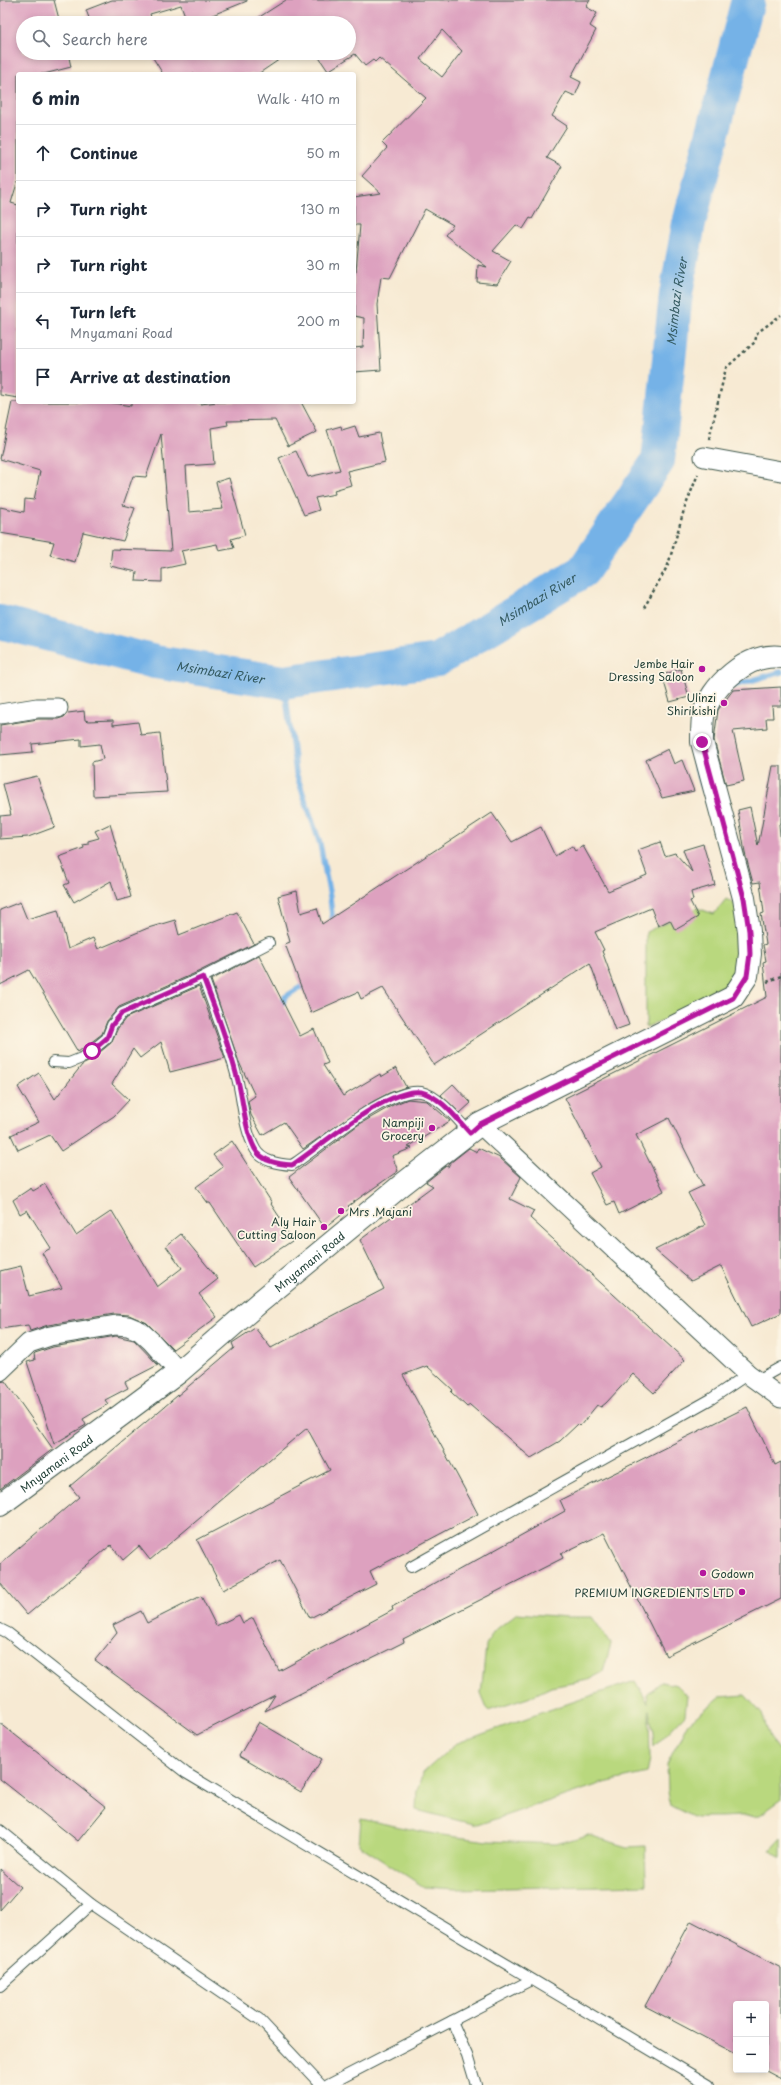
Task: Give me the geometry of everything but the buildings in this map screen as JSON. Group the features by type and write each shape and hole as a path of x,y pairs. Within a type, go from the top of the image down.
{"street":[{"path":"704,457 781,471"},
{"name":"Mnyamani Road","path":"0,1505 179,1372 335,1240 475,1129 733,998 747,976 750,954 749,931 744,898 702,742 704,716 713,693 730,674 752,661 781,657"},
{"path":"0,714 37,708 58,708"},
{"path":"475,1129 752,1377 781,1398"},
{"path":"0,1371 29,1343 50,1336 116,1325 128,1326 140,1331 179,1372"}],"lane":[{"path":"53,1062 69,1063 84,1057 107,1038 112,1025 122,1013 203,977 269,943"},
{"path":"203,977 230,1051 240,1090 243,1113 255,1150 272,1163 292,1165 367,1110 410,1092 422,1092 440,1103 475,1129"},
{"path":"411,1567 711,1399 752,1377 781,1368"},
{"path":"0,1629 8,1632 186,1773 709,2085"},
{"path":"0,1830 91,1904 259,2019 321,2085"},
{"path":"0,1986 91,1904"},
{"path":"328,2085 531,1980"},
{"path":"452,2021 468,2054 476,2085"}],"green space":[{"path":"726,899 737,905 741,968 724,989 686,1011 646,1027 646,932 697,908 714,914"},
{"path":"517,1613 567,1617 592,1617 611,1644 603,1672 588,1680 551,1687 528,1698 488,1711 481,1694 486,1646 493,1632"},
{"path":"635,1681 648,1703 647,1694 661,1682 677,1685 687,1695 685,1715 654,1747 649,1710 650,1759 647,1773 600,1784 477,1825 416,1810 417,1791 423,1773 455,1744"},
{"path":"745,1695 762,1714 770,1738 781,1752 781,1800 760,1815 693,1817 671,1806 668,1792 667,1764 688,1723 720,1697"},
{"path":"361,1819 434,1834 488,1841 556,1844 588,1835 628,1847 645,1846 646,1885 456,1889 424,1887 359,1845"},
{"path":"781,1838 781,1859 770,1850"}],"waterway":[{"name":"Msimbazi River","path":"0,622 155,662 284,682 437,660 583,571 658,461 676,294 689,223 748,0"},
{"path":"729,687 781,672"},
{"path":"284,682 296,773 320,844 330,897 333,924"},
{"path":"695,763 704,790"},
{"path":"281,1008 285,997 307,983"}],"place":[{"name":"Jembe Hair Dressing Saloon","path":"702,669"},
{"name":"Ulinzi Shirikishi","path":"724,703"},
{"name":"Nampiji Grocery","path":"432,1128"},
{"name":"Mrs .Majani","path":"341,1211"},
{"name":"Aly Hair Cutting Saloon","path":"324,1227"},
{"name":"Godown","path":"703,1573"},
{"name":"PREMIUM INGREDIENTS LTD","path":"742,1592"}],"route":[{"path":"92,1051 107,1038 112,1025 122,1013 203,977 230,1051 240,1090 243,1113 255,1150 272,1163 292,1165 367,1110 410,1092 422,1092 440,1103 470,1133 480,1124 557,1087 733,998 747,976 750,954 749,931 744,898 702,742"}]}
